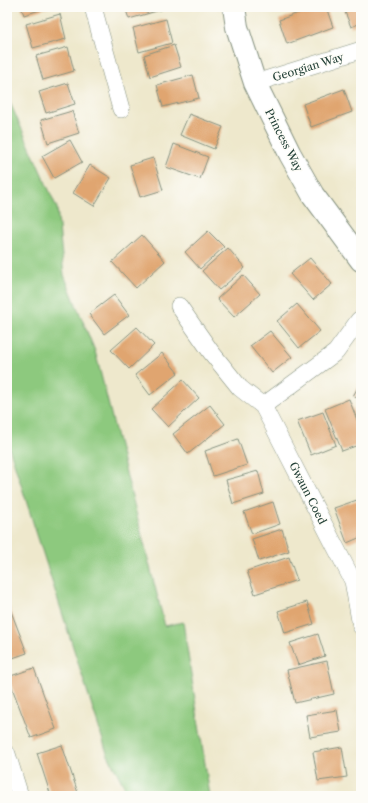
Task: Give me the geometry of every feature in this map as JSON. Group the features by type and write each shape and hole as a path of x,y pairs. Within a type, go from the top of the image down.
{"street":[{"path":"93,7 121,109"},
{"name":"Princess Way","path":"234,7 237,27 255,83 290,154 313,195 361,260"},
{"name":"Georgian Way","path":"255,83 361,50"},
{"name":"Gwaun Coed","path":"179,306 211,352 240,388 263,406 357,579 361,626"},
{"path":"263,406 336,352 359,320"},
{"path":"7,754 20,796"}],"green space":[{"path":"7,96 57,208 64,275 95,351 165,626 183,622 210,796 127,796 124,786 107,753 7,441"}],"building":[{"path":"21,7 49,7 24,15"},
{"path":"125,7 163,7 164,9 129,19"},
{"path":"315,7 326,7 333,27 287,44 279,20"},
{"path":"343,7 361,7 361,23 351,27"},
{"path":"60,14 66,39 33,48 26,24"},
{"path":"166,19 172,43 139,52 133,28"},
{"path":"174,45 181,67 150,77 144,55"},
{"path":"68,47 74,71 43,80 36,56"},
{"path":"193,75 199,98 163,107 157,85"},
{"path":"68,83 75,104 46,113 39,92"},
{"path":"344,89 352,112 311,127 303,104"},
{"path":"72,111 79,133 48,143 41,120"},
{"path":"189,114 223,127 214,149 180,135"},
{"path":"70,140 82,162 54,178 42,156"},
{"path":"174,144 208,157 200,179 166,167"},
{"path":"153,158 163,190 140,197 130,165"},
{"path":"90,165 111,178 94,206 73,193"},
{"path":"208,231 224,247 200,269 185,252"},
{"path":"142,235 165,261 136,288 112,262"},
{"path":"228,248 245,268 219,290 202,271"},
{"path":"310,258 332,284 313,300 290,274"},
{"path":"243,275 260,294 234,317 217,299"},
{"path":"114,295 129,315 104,334 89,314"},
{"path":"297,304 320,331 299,348 277,321"},
{"path":"137,327 154,345 129,369 111,350"},
{"path":"270,331 292,357 272,373 250,346"},
{"path":"162,353 178,373 150,395 135,375"},
{"path":"183,380 199,398 168,427 151,409"},
{"path":"361,382 361,400 353,396"},
{"path":"349,399 361,430 361,444 342,451 325,409"},
{"path":"210,405 225,424 188,454 173,434"},
{"path":"323,412 336,445 311,455 297,421"},
{"path":"238,439 247,465 213,476 205,451"},
{"path":"258,471 264,494 233,504 226,480"},
{"path":"357,500 361,513 361,537 347,543 334,508"},
{"path":"273,502 280,524 252,534 244,512"},
{"path":"282,529 289,551 259,561 252,539"},
{"path":"289,557 297,580 255,594 247,571"},
{"path":"7,601 27,653 7,660"},
{"path":"307,602 314,624 285,633 278,611"},
{"path":"318,634 325,656 298,665 290,643"},
{"path":"327,661 334,694 295,703 287,670"},
{"path":"34,668 56,729 31,738 8,677"},
{"path":"337,710 341,732 310,737 306,715"},
{"path":"62,745 79,796 51,796 37,753"},
{"path":"342,747 347,777 318,781 313,752"}]}
